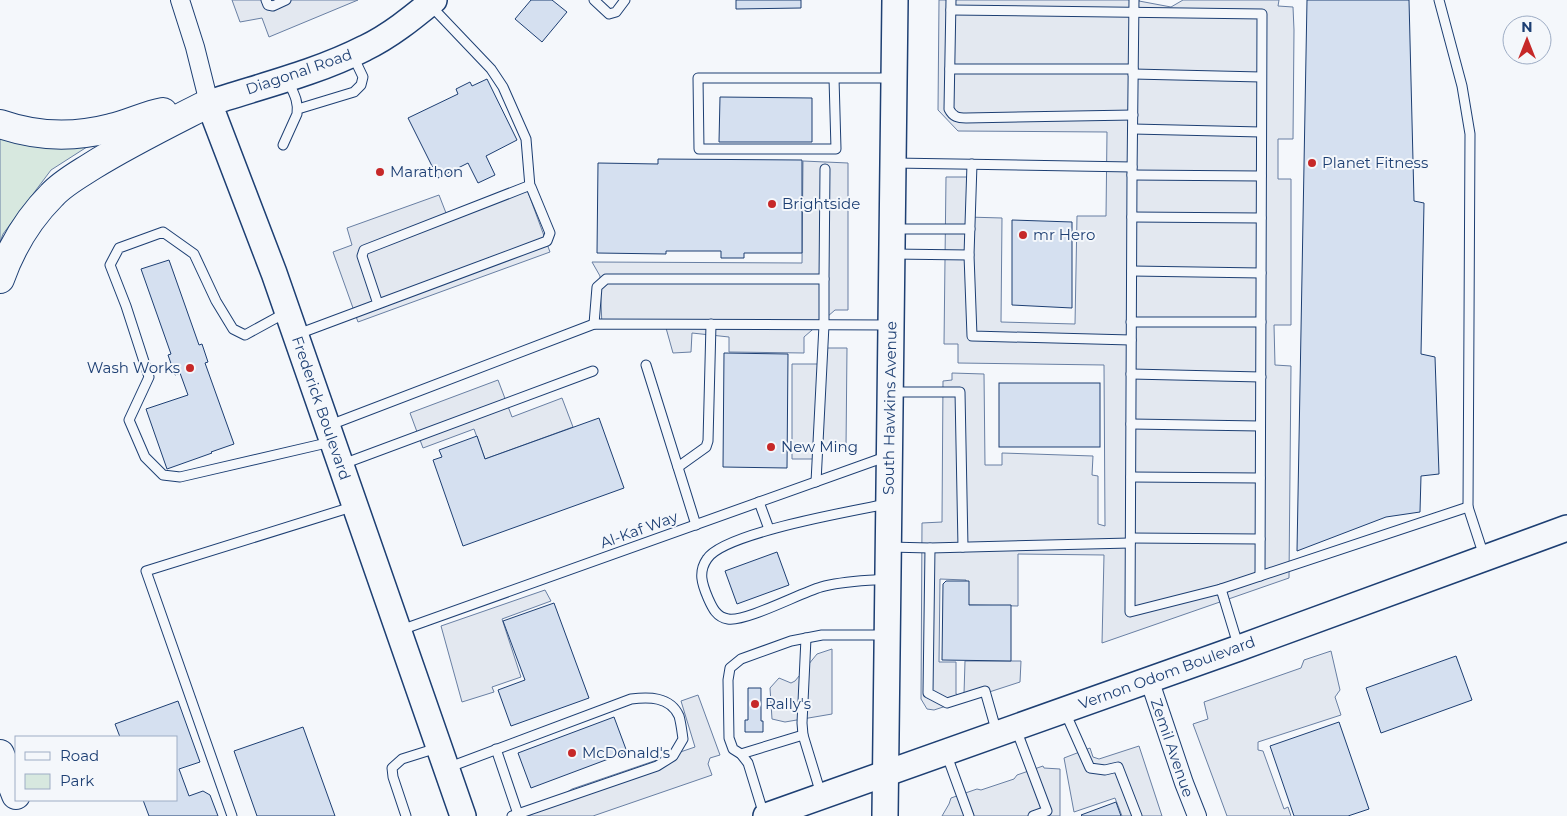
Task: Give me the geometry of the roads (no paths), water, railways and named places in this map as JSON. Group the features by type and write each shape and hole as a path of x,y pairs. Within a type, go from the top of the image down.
{"highway":[{"path":"0,124 36,134 62,136 109,129 156,114 209,103"},
{"path":"0,279 24,229 52,194 72,178 110,155 209,103"},
{"path":"0,752 15,793"},
{"path":"18,801 24,816"}],"street":[{"name":"Frederick Boulevard","path":"180,0 195,47 209,103 287,312 463,816"},
{"name":"South Hawkins Avenue","path":"885,816 895,0"},
{"name":"Diagonal Road","path":"209,103 326,66 366,48 411,20 431,2"},
{"name":"Vernon Odom Boulevard","path":"765,816 799,810 822,796 1239,648 1567,528"},
{"name":"Zemil Avenue","path":"1149,679 1181,775 1197,816"}],"lane":[{"path":"266,0 268,5 273,6 286,0"},
{"path":"594,0 609,14 616,12 625,0"},
{"path":"1134,0 1130,612 1221,589 1468,506"},
{"path":"1439,0 1462,86 1470,134 1468,506 1485,558"},
{"path":"295,335 547,241 550,233 530,187 526,138 503,87 491,69 431,2"},
{"path":"1133,115 958,118 949,109 951,5 1134,12 1262,14 1260,576"},
{"path":"298,109 354,92 361,85 363,77 352,54"},
{"path":"950,69 1133,71 1261,77"},
{"path":"283,145 298,114 298,103 287,78"},
{"path":"834,78 836,149 699,149 698,78 834,78 894,78"},
{"path":"1133,129 1261,132"},
{"path":"894,163 972,164 1261,176"},
{"path":"972,164 969,255 972,336 1131,340"},
{"path":"816,482 824,325 825,169"},
{"path":"378,304 362,256 364,250 530,187"},
{"path":"1132,217 1261,218"},
{"path":"892,228 970,229"},
{"path":"287,312 244,335 233,329 216,301 194,254 163,232 118,248 110,265 126,306 149,377 129,420 145,457 163,475 180,476 330,434 594,324 891,325"},
{"path":"892,254 969,255"},
{"path":"1132,271 1261,273"},
{"path":"594,324 597,287 606,279 824,279"},
{"path":"1131,322 1261,322"},
{"path":"678,467 706,447 708,441 710,324"},
{"path":"646,365 696,525"},
{"path":"341,465 594,371"},
{"path":"1131,374 1261,377"},
{"path":"890,392 960,392 963,547"},
{"path":"1131,424 1260,426"},
{"name":"Al-Kaf Way","path":"398,631 890,456"},
{"path":"1131,476 1260,478"},
{"path":"759,502 770,529"},
{"path":"888,579 836,583 820,587 745,616 728,619 715,612 702,584 701,570 708,557 722,546 770,529 889,504"},
{"path":"232,816 146,571 355,506"},
{"path":"888,547 930,548 1130,540 1260,539"},
{"path":"930,548 928,693 947,703 985,691 1007,730 1047,811 1033,816"},
{"path":"1221,589 1239,648"},
{"path":"765,816 748,763 741,754 732,749 729,738 728,680 730,668 740,659 791,641 822,635 887,634"},
{"path":"806,638 803,735 822,796"},
{"path":"406,816 393,777 392,768 402,759 443,757 496,749 631,699 649,697 666,702 678,715 683,739 673,756 657,766 515,815 496,749"},
{"path":"1064,710 1090,768 1105,770 1118,767 1137,816"},
{"path":"741,754 803,735"},
{"path":"946,752 969,816"}],"place":[{"name":"Planet Fitness","path":"1312,163"},
{"name":"Marathon","path":"380,172"},
{"name":"Brightside","path":"772,204"},
{"name":"mr Hero","path":"1023,235"},
{"name":"Wash Works","path":"190,368"},
{"name":"New Ming","path":"771,447"},
{"name":"Rally's","path":"755,704"},
{"name":"McDonald's","path":"572,753"}]}
